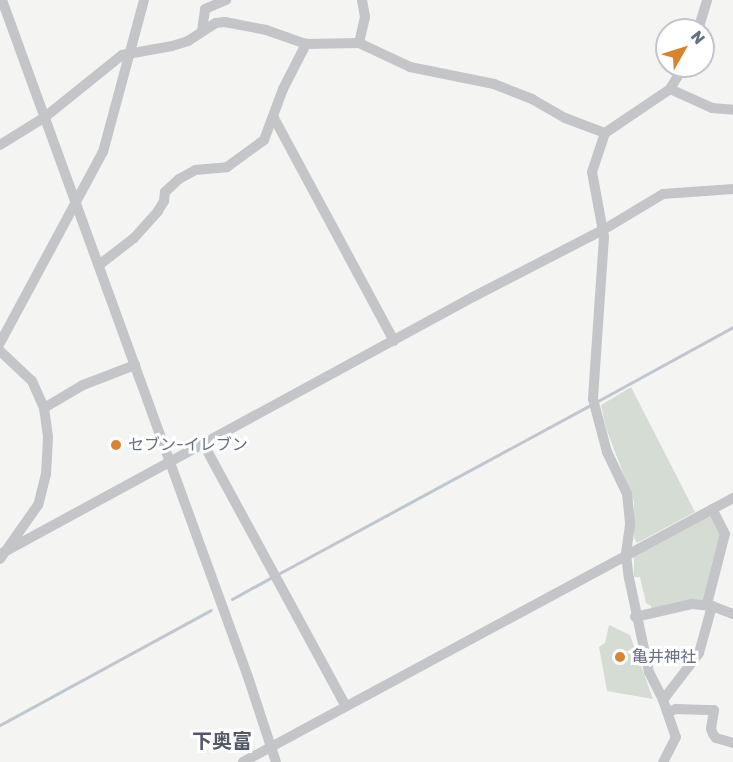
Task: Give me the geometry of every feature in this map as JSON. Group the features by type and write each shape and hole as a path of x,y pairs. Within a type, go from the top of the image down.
{"street":[{"path":"2,0 276,762"},
{"path":"0,343 103,152 144,0"},
{"path":"202,31 205,9 226,0"},
{"path":"359,43 364,17 362,0"},
{"path":"701,18 706,0"},
{"path":"0,145 45,117 110,64 130,52 172,46 188,41 216,23 225,22 266,30 306,44 359,43 410,67 494,84 532,99 565,118 605,133"},
{"path":"99,265 134,238 164,201 165,192 179,179 195,170 226,167 264,140 283,89 306,44"},
{"path":"663,762 676,737 668,712 649,672 635,617 626,555 630,525 627,494 607,452 594,402 593,373 603,270 603,230 597,212 592,172 605,133 670,89 677,78"},
{"path":"670,89 712,108 733,110"},
{"path":"274,118 394,341"},
{"path":"2,556 394,341 603,230 663,194 733,189"},
{"path":"0,351 32,381 44,408 48,437 44,489 38,505 2,556"},
{"path":"44,408 83,385 135,365"},
{"path":"204,445 346,706"},
{"path":"243,762 733,498"},
{"path":"663,700 699,653 724,534 712,509"},
{"path":"635,617 681,604 709,605 733,614"},
{"path":"668,712 676,708 714,710 711,729 713,734 716,738 733,743"}],"shaded area":[{"path":"631,387 695,512 637,543 634,538 634,502 606,428 601,405"},
{"path":"711,515 723,532 706,601 651,609 651,606 646,603 640,577 634,577 634,557"},
{"path":"609,625 630,635 653,699 607,691 599,647 605,643"}],"waterway":[{"path":"596,402 733,327"},
{"path":"278,574 591,405"},
{"path":"232,599 272,577"},
{"path":"0,725 211,610"}],"place":[{"name":"セブン-イレブン","path":"116,445"},
{"name":"亀井神社","path":"620,657"}],"district":[{"name":"下奥富","path":"222,741"}]}
